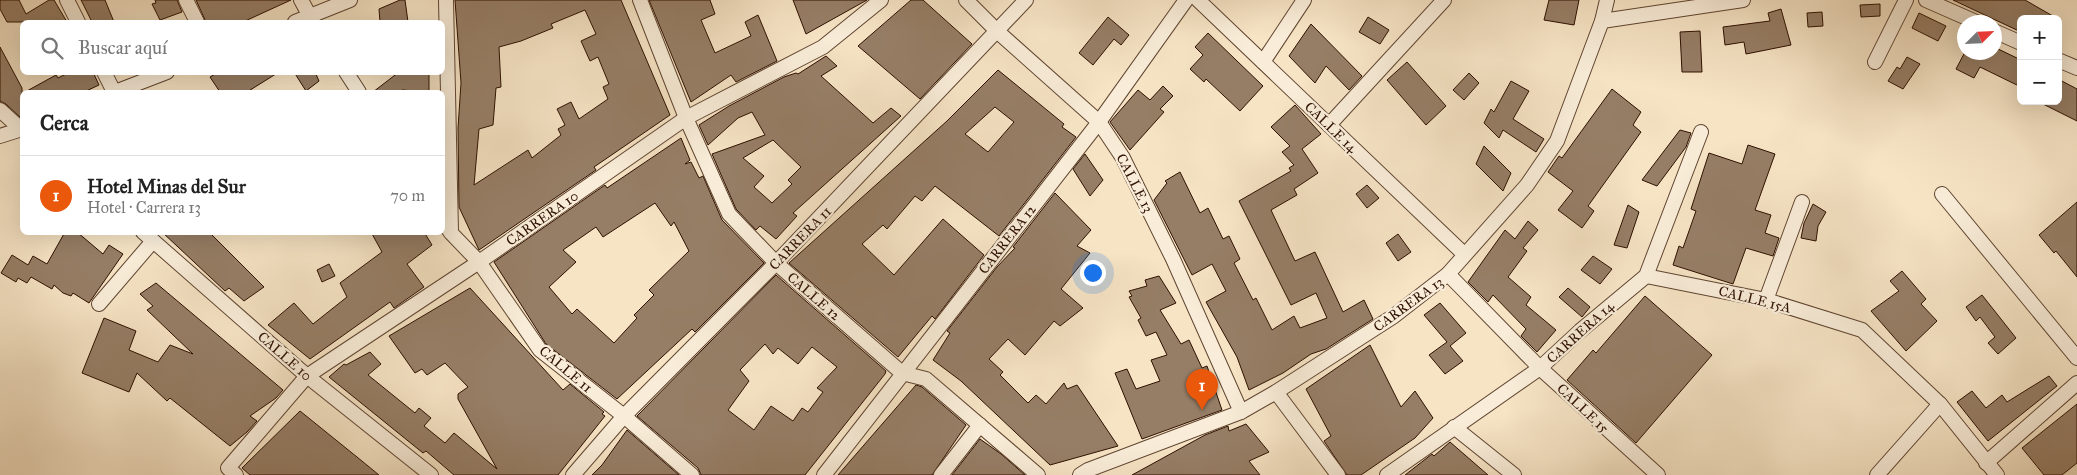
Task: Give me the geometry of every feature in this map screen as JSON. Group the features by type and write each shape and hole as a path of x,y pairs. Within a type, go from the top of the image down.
{"street":[{"path":"67,0 77,20"},
{"path":"186,0 196,20"},
{"path":"301,0 311,20 350,0"},
{"path":"446,0 451,233"},
{"name":"CALLE 12","path":"640,0 686,118 729,214 776,263 902,373 926,379 1038,475"},
{"name":"CARRERA 10","path":"232,472 307,376 479,262 686,118 823,47 881,0"},
{"name":"CALLE 13","path":"966,0 998,32 1099,122 1123,158 1173,259 1240,412"},
{"name":"CARRERA 11","path":"573,475 624,416 776,263 998,32 1026,0"},
{"name":"CARRERA 12","path":"824,475 1099,122 1186,0"},
{"name":"CALLE 14","path":"1198,0 1464,254"},
{"path":"1263,62 1304,0"},
{"path":"1329,125 1444,0"},
{"name":"CARRERA 13","path":"1080,475 1088,470 1154,447 1240,412 1276,392 1394,316 1448,274 1527,185 1557,141 1602,21 1607,0"},
{"path":"1602,21 1712,3 1743,0"},
{"path":"1875,62 1906,0"},
{"path":"1926,0 1960,15"},
{"path":"2002,35 2017,41"},
{"path":"2062,62 2077,68"},
{"path":"106,75 113,90"},
{"path":"119,90 159,75"},
{"path":"348,75 358,90"},
{"path":"0,110 20,128"},
{"path":"0,136 20,131"},
{"name":"CARRERA 14","path":"1387,475 1540,368 1646,276 1701,132"},
{"path":"1942,194 2077,358"},
{"path":"1766,300 1802,202"},
{"name":"CALLE 11","path":"445,224 479,262 540,350 624,416 692,475"},
{"path":"99,304 148,237"},
{"name":"CALLE 10","path":"148,237 307,376 431,475"},
{"name":"CALLE 15","path":"1448,274 1540,368 1658,475"},
{"name":"CALLE 15A","path":"1646,276 1766,300 1862,330 1940,404"},
{"path":"1986,462 2077,383"},
{"path":"1276,392 1338,475"},
{"path":"1877,475 1940,404 1997,475"},
{"path":"941,475 980,425"},
{"path":"1454,427 1514,475"}],"building":[{"path":"0,0 19,0 26,14 49,0 54,0 66,20 20,20 20,22 7,22 0,9"},
{"path":"81,0 105,0 113,20 91,20"},
{"path":"155,0 177,0 182,12 160,20 152,4 156,3"},
{"path":"196,0 291,0 247,20 205,20"},
{"path":"400,0 405,0 408,20 380,20 379,9"},
{"path":"455,0 621,0 670,115 594,167 596,170 479,250 459,207 458,128 461,83","holes":["585,10 596,34 581,41 590,61 598,57 609,84 603,87 608,99 579,119 571,102 557,109 565,125 558,129 561,135 532,158 528,150 474,185 479,129 493,125 496,88 501,87 499,47 521,41 553,28 551,24"]},
{"path":"649,0 710,0 715,14 701,20 715,53 751,36 745,22 758,15 777,61 736,82 731,75 691,102"},
{"path":"793,0 867,0 806,34"},
{"path":"911,0 923,0 972,44 920,99 858,46"},
{"path":"1549,0 1579,0 1574,25 1544,20"},
{"path":"1953,0 2025,0 2051,15 2017,15 2017,30 2002,23 2002,15 1985,15"},
{"path":"1880,4 1880,16 1861,17 1860,5"},
{"path":"1781,9 1791,45 1746,54 1744,42 1725,45 1723,27 1770,21 1768,13"},
{"path":"1822,12 1823,26 1808,27 1807,13"},
{"path":"1919,13 1946,26 1938,41 1912,28"},
{"path":"1108,17 1129,35 1121,45 1114,39 1093,65 1079,53"},
{"path":"1368,17 1389,30 1380,44 1359,32"},
{"path":"1311,24 1362,76 1349,90 1326,66 1315,83 1289,56"},
{"path":"1700,31 1702,72 1682,72 1680,32"},
{"path":"1208,33 1263,86 1240,111 1206,79 1204,82 1190,69 1203,55 1195,47"},
{"path":"0,47 22,88 20,90 20,117 0,101"},
{"path":"2002,51 2017,58 2017,85 1980,67 1974,78 1956,69 1961,60 2002,60"},
{"path":"826,56 837,66 821,76 873,123 891,108 901,116 793,213 797,216 776,239 760,226 756,230 736,209 712,154 765,135 752,112 738,118 708,145 699,125 729,106 784,77 798,74","holes":["773,140 801,167 788,180 792,184 772,203 754,187 764,176 743,158"]},
{"path":"1907,57 1920,64 1903,89 1888,81 1897,67 1900,69"},
{"path":"1407,62 1446,106 1426,125 1387,80"},
{"path":"998,70 1064,124 1062,127 1076,137 999,236 935,186 922,201 915,196 887,229 883,225 862,244 894,275 943,219 984,255 935,319 932,316 898,357 789,263 947,121","holes":["995,107 1014,122 988,152 965,134"]},
{"path":"1469,73 1479,83 1464,100 1453,90"},
{"path":"56,75 58,78 64,75 94,75 99,85 88,90 29,90"},
{"path":"214,75 274,75 250,90 219,90 210,77"},
{"path":"296,75 316,75 319,81 305,90"},
{"path":"395,75 429,75 429,90 376,90"},
{"path":"1511,81 1529,91 1513,119 1544,139 1536,152 1503,130 1499,138 1484,123 1491,109 1494,112"},
{"path":"2062,81 2077,89 2077,121 2045,105 2062,105"},
{"path":"1163,86 1173,96 1160,109 1164,112 1130,150 1110,122 1138,90 1150,100"},
{"path":"1612,89 1641,112 1633,125 1641,132 1588,206 1594,211 1582,228 1558,210 1573,191 1548,172 1559,156 1562,158"},
{"path":"1295,105 1321,134 1302,149 1318,173 1294,189 1297,195 1271,210 1295,261 1315,252 1343,312 1364,300 1373,319 1326,349 1311,354 1283,373 1249,390 1237,357 1206,302 1226,291 1212,264 1192,275 1154,200 1167,183 1165,181 1180,172 1200,213 1208,208 1223,239 1229,236 1240,259 1234,263 1253,300 1256,298 1272,330 1294,316 1300,328 1327,318 1316,293 1291,305 1239,201 1291,171 1289,168 1294,165 1282,152 1290,146 1271,127"},
{"path":"1680,130 1691,133 1686,147 1657,186 1642,180"},
{"path":"681,138 690,160 685,164 691,162 699,178 703,176 722,220 764,263 695,332 692,329 617,399 546,344 494,262 605,185 607,188","holes":["655,203 671,226 674,222 689,251 649,290 654,295 634,315 637,318 614,343 577,309 572,314 549,287 576,262 563,250 596,227 603,237"]},
{"path":"1748,145 1775,154 1755,210 1771,215 1765,233 1779,238 1773,256 1746,248 1733,284 1673,265 1679,246 1683,248 1696,211 1691,209 1709,153 1742,164"},
{"path":"1484,146 1511,173 1503,191 1476,164"},
{"path":"1085,154 1103,180 1090,196 1073,169"},
{"path":"1367,185 1379,198 1367,208 1356,194"},
{"path":"1055,193 1091,230 1077,246 1090,253 1061,289 1083,308 1060,326 1054,321 1025,355 1008,339 989,359 1003,372 1000,375 1028,403 1036,395 1046,404 1064,383 1067,389 1077,385 1118,446 1050,465 961,381 933,360 950,333 947,331 997,267 1015,248 1013,247"},
{"path":"2077,202 2077,277 2056,251 2054,253 2039,235"},
{"path":"1813,204 1826,212 1818,226 1816,241 1801,238 1804,223"},
{"path":"1628,205 1639,212 1627,248 1614,245"},
{"path":"1528,221 1538,230 1523,248 1527,251 1508,277 1531,297 1526,305 1556,330 1537,352 1521,336 1526,329 1493,295 1488,302 1468,282 1505,230 1515,239"},
{"path":"1398,234 1411,252 1398,261 1386,243"},
{"path":"63,235 81,235 103,254 109,245 123,254 89,303 73,293 71,296 63,293 54,285 52,289 31,277 27,283 18,278 16,282 1,273 12,255 28,265 33,256 47,264"},
{"path":"165,235 212,235 264,287 244,301 229,288 225,291"},
{"path":"373,235 426,235 432,245 407,264 424,287 394,308 390,302 310,359 268,325 294,303 313,324 347,297 340,283 382,252"},
{"path":"1593,256 1612,269 1600,284 1581,270"},
{"path":"329,264 335,276 322,282 317,270"},
{"path":"1902,271 1926,299 1921,304 1937,321 1906,351 1871,311 1899,291 1890,281"},
{"path":"776,275 886,371 805,475 701,475 698,468 637,416","holes":["765,344 773,354 778,348 798,364 812,347 837,367 817,388 823,392 808,412 802,408 793,421 771,406 754,430 728,410 749,381 740,370"]},
{"path":"1159,276 1176,303 1160,310 1181,344 1189,340 1202,368 1207,366 1222,410 1142,439 1115,373 1127,369 1136,389 1160,381 1151,360 1167,355 1156,332 1146,336 1138,320 1141,318 1129,297 1132,296 1129,291 1147,286 1145,280"},
{"path":"156,283 283,390 276,398 250,416 257,421 230,446 170,398 167,401 137,373 129,392 82,373 104,318 136,331 129,350 158,362 170,345 193,354 147,310 153,306 140,294"},
{"path":"470,288 563,390 570,384 604,412 602,414 605,416 558,475 454,475 426,451 423,453 329,377 344,364 346,365 370,352 381,364 368,375 415,413 419,408 431,418 424,426 445,443 454,433 497,469 458,399 458,394 468,387 445,363 427,375 422,369 415,373 389,336"},
{"path":"1568,288 1590,307 1582,317 1559,297"},
{"path":"1982,295 2016,338 1998,354 1988,343 1995,337 1980,317 1976,321 1966,307"},
{"path":"1645,296 1712,355 1636,443 1567,380 1593,350 1596,353"},
{"path":"1440,303 1466,333 1450,346 1463,361 1445,374 1429,355 1447,342 1424,315"},
{"path":"1370,345 1401,407 1415,391 1433,418 1415,438 1361,475 1347,475 1324,441 1331,436 1306,389"},
{"path":"2049,376 2057,386 1988,441 1957,402 1972,391 1986,408 2002,395 2007,402"},
{"path":"916,385 922,387 966,425 932,475 838,475"},
{"path":"2077,404 2077,463 2062,475 2044,475 2022,448"},
{"path":"300,411 379,475 250,475 242,468"},
{"path":"1246,424 1269,452 1249,461 1260,475 1132,475 1205,435 1228,426 1229,431"},
{"path":"627,430 679,475 592,475 602,465"},
{"path":"980,439 1001,454 1025,475 952,475"},
{"path":"1450,442 1488,475 1405,475 1432,454 1434,456"}],"place":[{"name":"Hotel Minas del Sur","path":"1202,410"}]}
